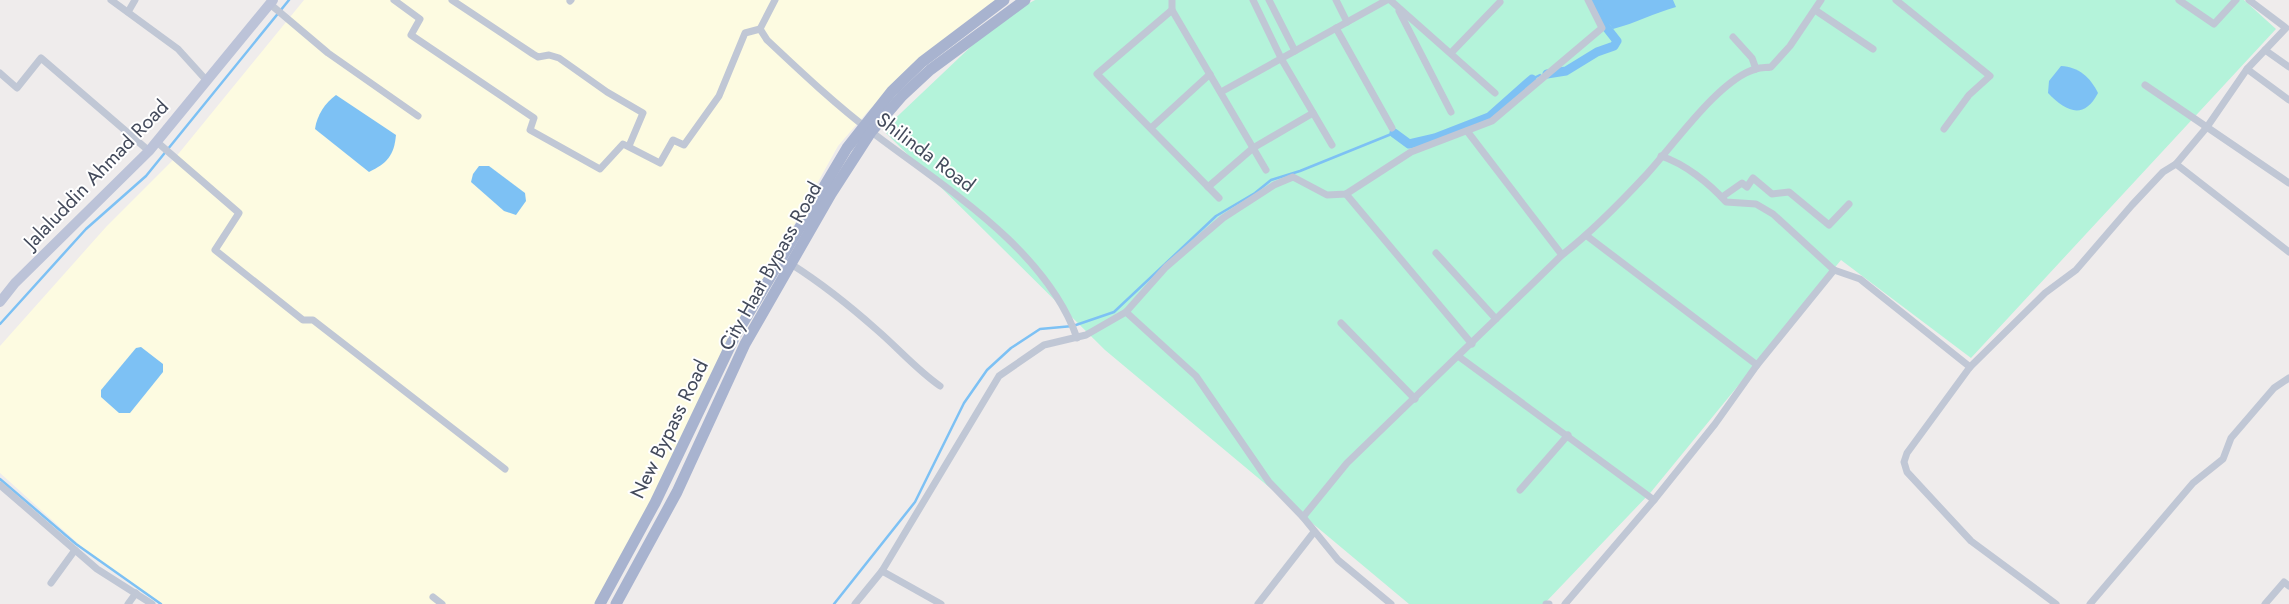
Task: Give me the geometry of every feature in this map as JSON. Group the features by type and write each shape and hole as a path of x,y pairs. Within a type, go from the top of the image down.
{"main road":[{"name":"New Bypass Road","path":"600,604 655,503 734,338 821,188 867,128 892,91 922,62 1004,0"},
{"name":"City Haat Bypass Road","path":"616,604 677,492 745,344 867,128 930,70 1025,0"}],"street":[{"path":"112,0 178,49 207,81"},
{"path":"128,12 135,0"},
{"path":"394,0 420,19 411,35 534,118 530,130 600,169 623,144 660,163 673,140 684,145 719,96 745,33 760,30 776,0"},
{"path":"452,0 538,57 549,55 559,58 607,92 643,113 629,146"},
{"path":"1172,0 1172,10 1266,170"},
{"path":"1252,0 1281,59 1332,146"},
{"path":"1269,0 1295,51"},
{"path":"1336,0 1347,22"},
{"path":"1221,92 1389,0 1495,93"},
{"path":"855,604 882,571 1000,376 1044,345 1076,336 1126,312 1166,267 1216,224 1274,185 1293,177 1327,194 1346,194 1411,152 1492,122 1602,28 1588,0"},
{"path":"1303,517 1347,463 1562,255 1587,236 1649,172 1715,96 1743,74 1756,68 1771,67 1790,46 1821,0"},
{"path":"1896,0 1990,76 1969,95 1944,129"},
{"path":"2178,0 2214,24 2236,0"},
{"path":"2056,604 1971,541 1907,472 1904,462 1907,453 1970,367 2045,293 2076,270 2138,198 2164,172 2176,164 2207,127 2247,69 2287,29 2249,0"},
{"path":"271,2 328,53 418,116"},
{"name":"Jalaluddin Ahmad Road","path":"0,302 22,276 149,151 271,2"},
{"path":"1450,53 1500,2"},
{"path":"1397,6 1451,112"},
{"path":"1172,10 1097,74 1219,198"},
{"path":"1815,10 1873,49"},
{"path":"1336,28 1392,128"},
{"name":"Shilinda Road","path":"760,30 767,40 867,128 976,210 1019,251 1055,293 1070,320 1076,336"},
{"path":"1733,37 1752,58 1756,68"},
{"path":"2265,50 2289,67"},
{"path":"0,73 17,88 41,58 149,151"},
{"path":"2247,69 2289,100"},
{"path":"1151,128 1210,74"},
{"path":"2145,85 2289,183"},
{"path":"1208,186 1254,148 1313,113"},
{"path":"1467,131 1562,255"},
{"path":"157,142 238,213 215,250 265,292 303,320 313,320 504,469"},
{"path":"1661,156 1678,161 1687,170 1715,189 1726,202 1756,204 1774,214 1834,270 1860,279 1970,367"},
{"path":"2176,164 2289,252"},
{"path":"1722,197 1742,183 1747,187 1753,178 1772,194 1789,192 1829,225 1849,204"},
{"path":"1346,194 1472,344"},
{"path":"1587,236 1757,365"},
{"path":"1436,253 1496,319"},
{"path":"791,264 846,304 878,331 900,354 940,386"},
{"path":"1565,604 1654,500 1715,424 1757,365 1834,270"},
{"path":"1126,312 1196,376 1269,482 1303,517 1338,560 1391,604"},
{"path":"1341,323 1414,399"},
{"path":"1458,356 1654,500"},
{"path":"2090,604 2193,483 2223,460 2232,438 2274,388 2289,378"},
{"path":"1520,490 1568,435"},
{"path":"0,485 97,569 152,604"},
{"path":"1258,604 1314,532"},
{"path":"51,583 75,550"},
{"path":"882,571 941,604"},
{"path":"2266,604 2284,582 2289,586"},
{"path":"128,604 136,594"},
{"path":"433,597 442,604"}],"shaded area":[{"path":"304,0 997,0 988,5 869,110 838,146 734,333 601,604 160,604 83,548 0,473 0,346 106,227 175,158"}],"green space":[{"path":"1035,0 2244,0 2276,29 1971,358 1841,260 1651,492 1544,604 1409,604 1105,350 883,130 1000,19"}],"water":[{"path":"1599,0 1673,0 1676,7 1613,29 1603,16"},
{"path":"2061,66 2079,71 2095,87 2098,93 2093,102 2087,107 2081,110 2068,108 2061,105 2048,93 2049,81"},
{"path":"336,95 396,135 391,154 385,162 369,172 315,129 322,110"},
{"path":"479,166 489,166 525,193 526,201 516,215 504,211 471,182 473,174"},
{"path":"141,347 163,364 163,372 130,413 119,413 101,397 101,390 136,348"}],"waterway":[{"path":"0,324 86,229 146,176 289,0"},
{"path":"1547,74 1566,71 1597,52 1614,46 1617,41 1606,27 1595,0"},
{"path":"1532,79 1540,75"},
{"path":"1394,133 1409,144 1435,138 1489,117 1532,79"},
{"path":"834,604 915,502 964,403 987,370 1011,348 1040,329 1073,326 1114,312 1216,216 1255,193 1271,180 1300,171 1394,133"},
{"path":"0,479 76,544 161,604"}]}
